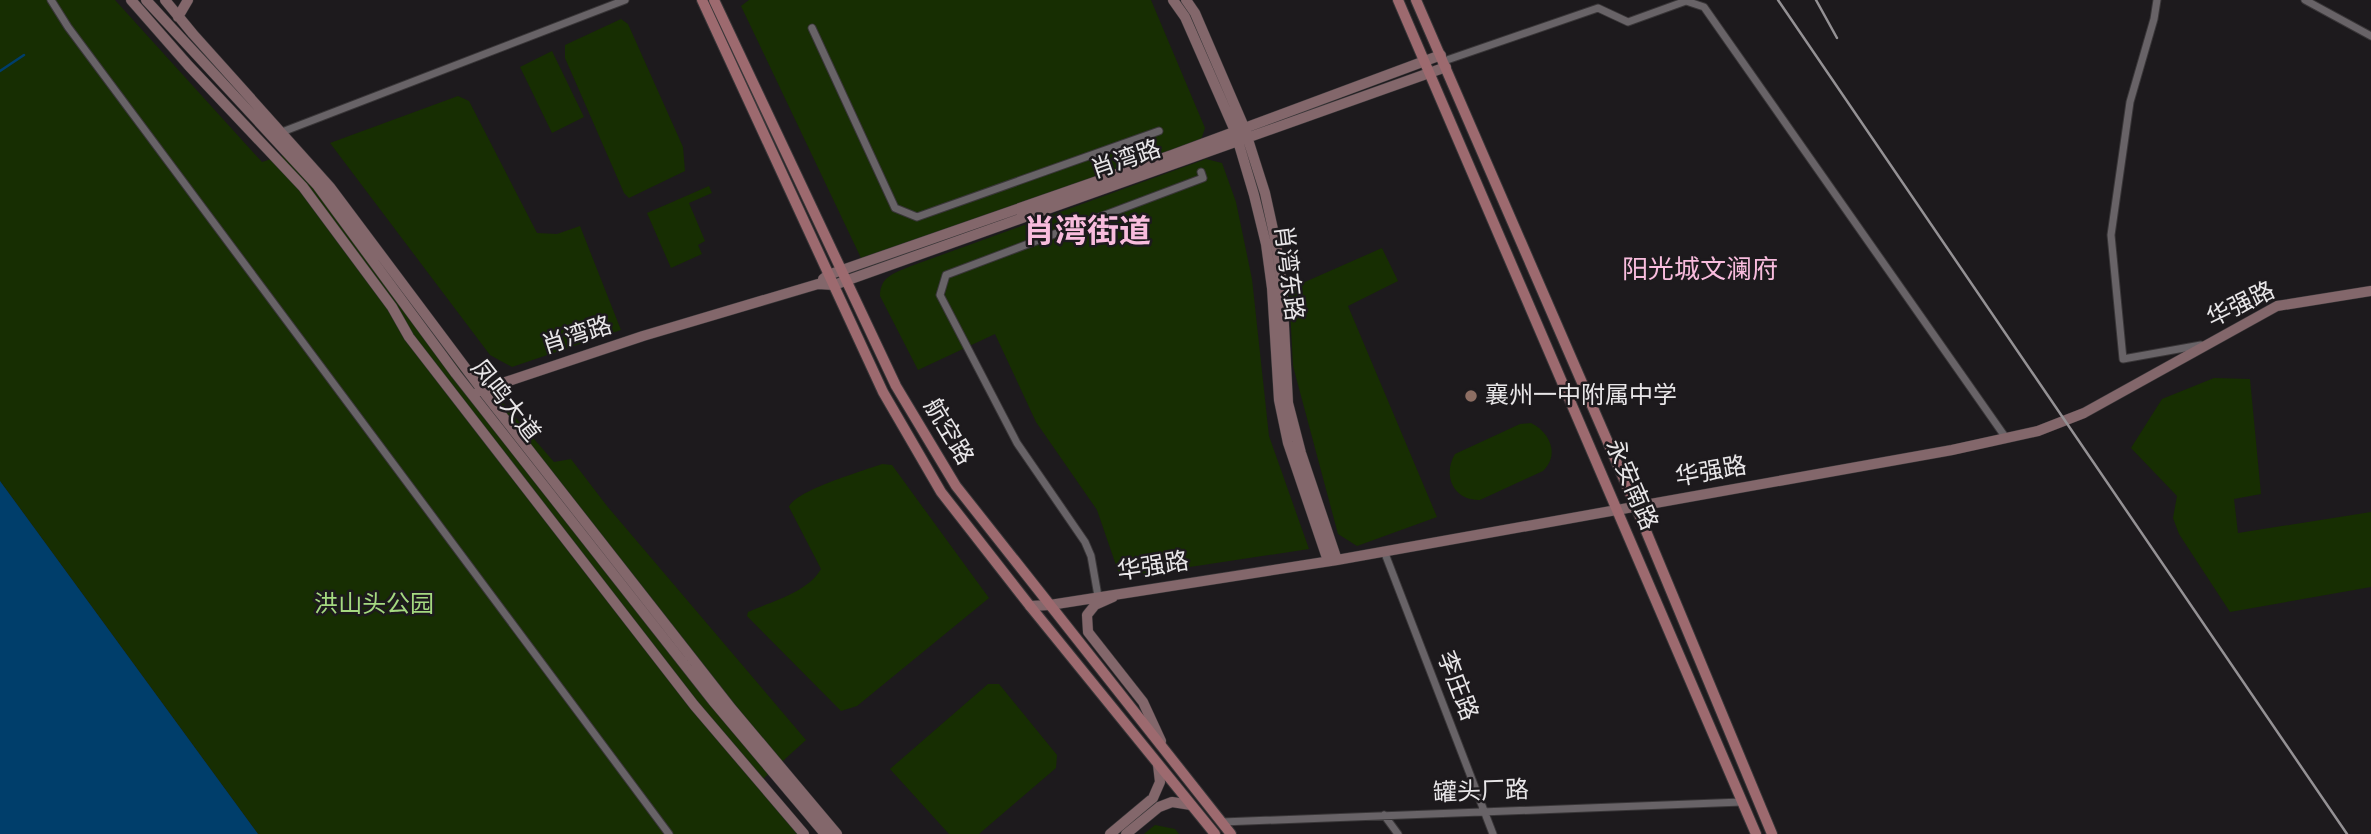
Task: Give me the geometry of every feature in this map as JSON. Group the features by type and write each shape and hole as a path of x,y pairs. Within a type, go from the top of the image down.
{"main road":[{"name":"航空路","path":"702,0 883,392 923,463 941,492 1030,606 1214,834"},
{"name":"航空路","path":"714,0 896,386 956,486 1231,834"},
{"name":"永安南路","path":"1398,0 1756,834"},
{"name":"永安南路","path":"1416,0 1636,507 1772,834"}],"street":[{"path":"51,0 73,34 669,834"},
{"path":"131,0 303,187 392,307 409,337 723,740 804,834"},
{"name":"凤鸣大道","path":"146,0 317,185 740,727 837,834"},
{"name":"凤鸣大道","path":"165,0 330,187 477,392"},
{"path":"178,17 188,0"},
{"path":"282,132 625,0"},
{"name":"肖湾东路","path":"1174,0 1185,17 1239,129"},
{"name":"肖湾东路","path":"1186,0 1195,13 1244,141 1266,244 1272,288 1279,400 1288,443 1332,561"},
{"path":"2157,0 2130,102 2111,235 2123,359 2209,344"},
{"path":"2305,0 2371,36"},
{"path":"1444,61 1598,8 1628,22 1686,1 1704,7 2006,438"},
{"path":"812,28 895,208 917,216 1159,131"},
{"name":"肖湾路","path":"477,392 643,336 831,280 1239,129 1444,61"},
{"name":"肖湾路","path":"844,275 1244,141 1428,66"},
{"path":"1098,596 1086,542 1017,443 940,295 946,275 1203,178 1201,172"},
{"name":"华强路","path":"1030,606 1332,561 2038,431 2084,413 2277,306 2371,291"},
{"name":"李庄路","path":"1384,551 1493,834"},
{"path":"1123,592 1095,606 1087,615 1088,632 1143,702 1166,751"},
{"path":"1110,834 1153,798 1160,782 1158,765"},
{"name":"凤鸣大道","path":"777,770 825,834"},
{"path":"1126,834 1159,807 1172,802 1191,805"},
{"name":"罐头厂路","path":"1222,822 1742,802"},
{"path":"1384,815 1398,834"}],"green space":[{"name":"洪山头公园","path":"0,0 115,0 262,162 287,154 554,462 571,459 607,506 806,740 763,779 809,834 258,834 0,481"},
{"path":"749,0 1151,0 1205,128 1196,143 870,258 861,258 741,6"},
{"path":"621,19 628,24 683,147 685,171 629,198 624,193 565,58 565,45"},
{"path":"552,51 584,117 552,133 520,67"},
{"path":"458,96 469,101 537,233 557,234 580,226 621,330 512,367 490,355 330,143"},
{"path":"1206,159 1222,163 1236,202 1252,279 1269,436 1309,549 1124,577 1118,571 1097,510 1036,422 995,334 918,370 880,296 881,289 889,276 911,266"},
{"path":"709,186 712,193 689,203 705,241 698,245 702,254 671,268 647,213"},
{"path":"1382,248 1398,281 1348,306 1437,517 1357,546 1338,534 1293,366 1289,289"},
{"path":"2214,378 2250,379 2261,494 2234,499 2238,533 2371,512 2371,587 2230,612 2179,534 2173,518 2177,496 2131,448 2162,399"},
{"path":"1531,423 1548,438 1552,451 1543,471 1480,500 1457,492 1450,478 1451,462 1455,454 1520,424"},
{"path":"882,464 892,465 989,598 857,706 841,711 747,616 748,612 798,590 821,569 789,507 794,501 816,488"},
{"path":"988,684 999,684 1057,755 1056,768 979,834 949,834 890,769"},
{"path":"1155,825 1175,829 1179,834 1144,834"}],"water":[{"path":"0,481 258,834 0,834"}],"waterway":[{"path":"0,71 24,55"}],"railway":[{"path":"1778,0 2347,834"},
{"path":"1816,0 1837,38"}],"place":[{"name":"襄州一中附属中学","path":"1471,396"}],"district":[{"name":"肖湾街道","path":"1087,232"},
{"name":"阳光城文澜府","path":"1700,270"}]}
